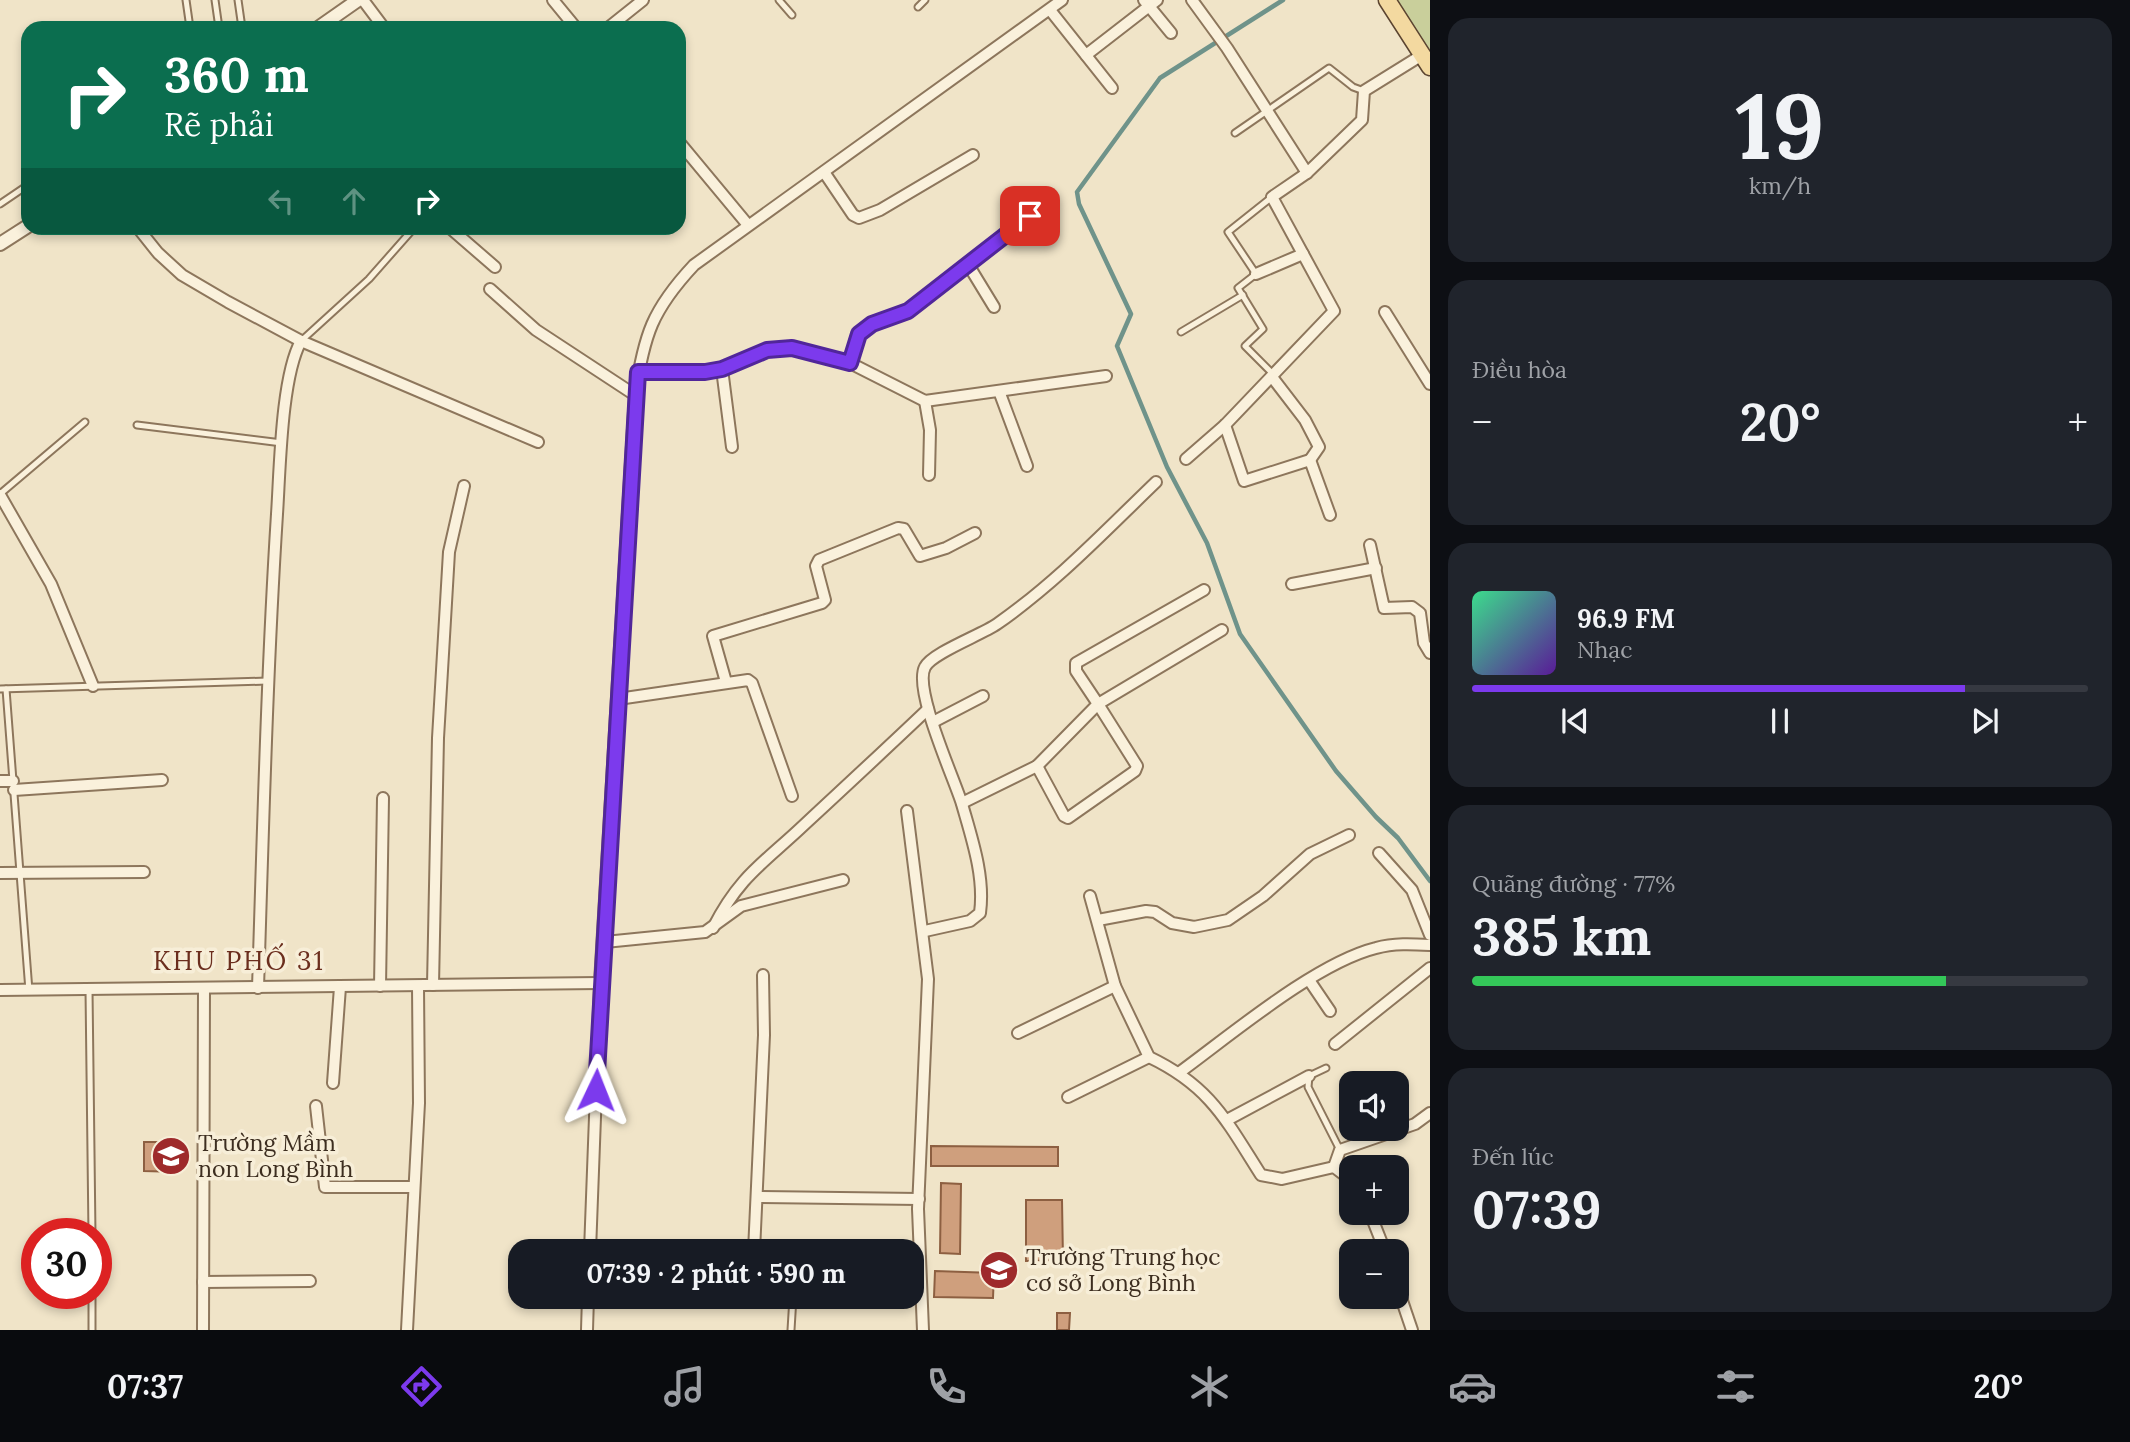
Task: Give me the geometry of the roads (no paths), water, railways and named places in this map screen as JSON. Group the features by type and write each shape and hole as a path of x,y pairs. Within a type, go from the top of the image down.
{"main road":[{"path":"1387,0 1426,61"}],"street":[{"path":"329,21 361,0 378,21"},
{"path":"553,0 570,21"},
{"path":"617,21 643,0"},
{"path":"590,1239 600,983 605,942 635,395 645,340 665,298 694,265 1062,0"},
{"path":"1192,0 1227,48 1307,173"},
{"path":"1086,55 1149,2 1171,33"},
{"path":"1050,10 1112,88"},
{"path":"1186,459 1225,425 1334,311 1272,197 1307,173 1362,120 1364,91 1426,61"},
{"path":"686,150 748,225"},
{"path":"824,172 853,215 859,218 880,211 973,155"},
{"path":"850,363 859,334 872,324 908,311 1030,216"},
{"path":"0,244 21,230"},
{"path":"144,235 182,275 301,341 538,442"},
{"path":"458,235 495,267"},
{"path":"1256,274 1303,254"},
{"path":"969,266 994,307"},
{"path":"491,289 536,330 635,395"},
{"path":"1385,312 1430,384"},
{"path":"258,988 267,681 282,443 295,351 301,341"},
{"path":"638,372 693,373 722,369 767,350 792,348 850,363 925,401 1106,376"},
{"path":"722,369 732,447"},
{"path":"1225,425 1244,481 1310,460 1319,447 1305,420 1273,376"},
{"path":"999,391 1027,466"},
{"path":"925,401 930,430 929,475"},
{"path":"1310,460 1330,515"},
{"path":"925,931 970,921 980,913 984,890 962,803 928,709 922,679 924,668 931,660 981,635 1023,606 1156,482"},
{"path":"433,985 438,738 449,552 464,486"},
{"path":"0,494 51,584 93,686"},
{"path":"726,682 713,636 822,603 825,600 816,566 819,560 898,528 904,529 920,556 946,548 975,533"},
{"path":"1370,545 1384,608 1412,607 1420,613 1424,643 1430,653"},
{"path":"1292,584 1376,568"},
{"path":"1037,766 1064,816 1068,818 1135,771 1137,766 1076,671 1076,663 1205,590"},
{"path":"962,803 1037,766 1098,704 1223,629"},
{"path":"618,699 742,679 752,683 792,796"},
{"path":"933,722 983,696"},
{"path":"713,928 736,887 754,868 788,840 928,709"},
{"path":"0,781 13,785 162,780"},
{"path":"380,986 383,798"},
{"path":"907,811 925,931 928,979 919,1199 923,1330"},
{"path":"1098,920 1146,911 1155,912 1172,923 1194,927 1228,920 1263,896 1310,854 1349,835"},
{"path":"1379,853 1412,890 1430,935"},
{"path":"0,873 144,872"},
{"path":"605,942 697,934 713,928 741,906 843,880"},
{"path":"1090,897 1115,986 1149,1057 1180,1072 1202,1089 1227,1120 1261,1175 1282,1179 1334,1167"},
{"path":"1180,1072 1309,980 1346,959 1375,948 1398,944 1430,945"},
{"path":"1335,1044 1430,968"},
{"path":"755,1239 765,1035 763,975"},
{"path":"1309,980 1330,1011"},
{"path":"0,990 600,983"},
{"path":"407,1330 419,1079 418,986"},
{"path":"1018,1032 1115,986"},
{"path":"333,1083 340,987"},
{"path":"204,988 204,1330"},
{"path":"1068,1097 1149,1057"},
{"path":"1227,1120 1309,1076"},
{"path":"316,1106 325,1187 413,1187"},
{"path":"1334,1167 1340,1150 1415,1124 1430,1112"},
{"path":"1334,1167 1339,1171"},
{"path":"757,1197 919,1199"},
{"path":"203,1282 310,1281"},
{"path":"587,1330 588,1309"},
{"path":"1405,1309 1412,1330"}],"lane":[{"path":"186,0 189,21"},
{"path":"215,0 218,21"},
{"path":"238,0 241,21"},
{"path":"779,0 792,15"},
{"path":"918,6 925,0"},
{"path":"1236,133 1329,68 1353,87 1364,91"},
{"path":"0,204 21,190"},
{"path":"1272,197 1228,232 1256,274 1238,288 1264,329 1245,346 1273,376"},
{"path":"301,341 369,279 408,235"},
{"path":"1181,332 1243,295"},
{"path":"0,494 85,422"},
{"path":"136,425 282,443"},
{"path":"29,991 3,689 267,681"},
{"path":"89,990 92,1218"},
{"path":"1326,1068 1309,1076 1308,1087 1340,1150"},
{"path":"92,1309 92,1330"},
{"path":"791,1330 792,1309"}],"waterway":[{"path":"1283,0 1160,78 1077,192 1079,204 1131,314 1117,346 1167,467 1207,543 1240,634 1336,771 1398,838 1430,881"}],"place":[{"name":"Trường Mầm non Long Bình","path":"171,1156"},
{"name":"Trường Trung học cơ sở Long Bình","path":"999,1270"}],"district":[{"name":"KHU PHỐ 31","path":"239,961"}]}
